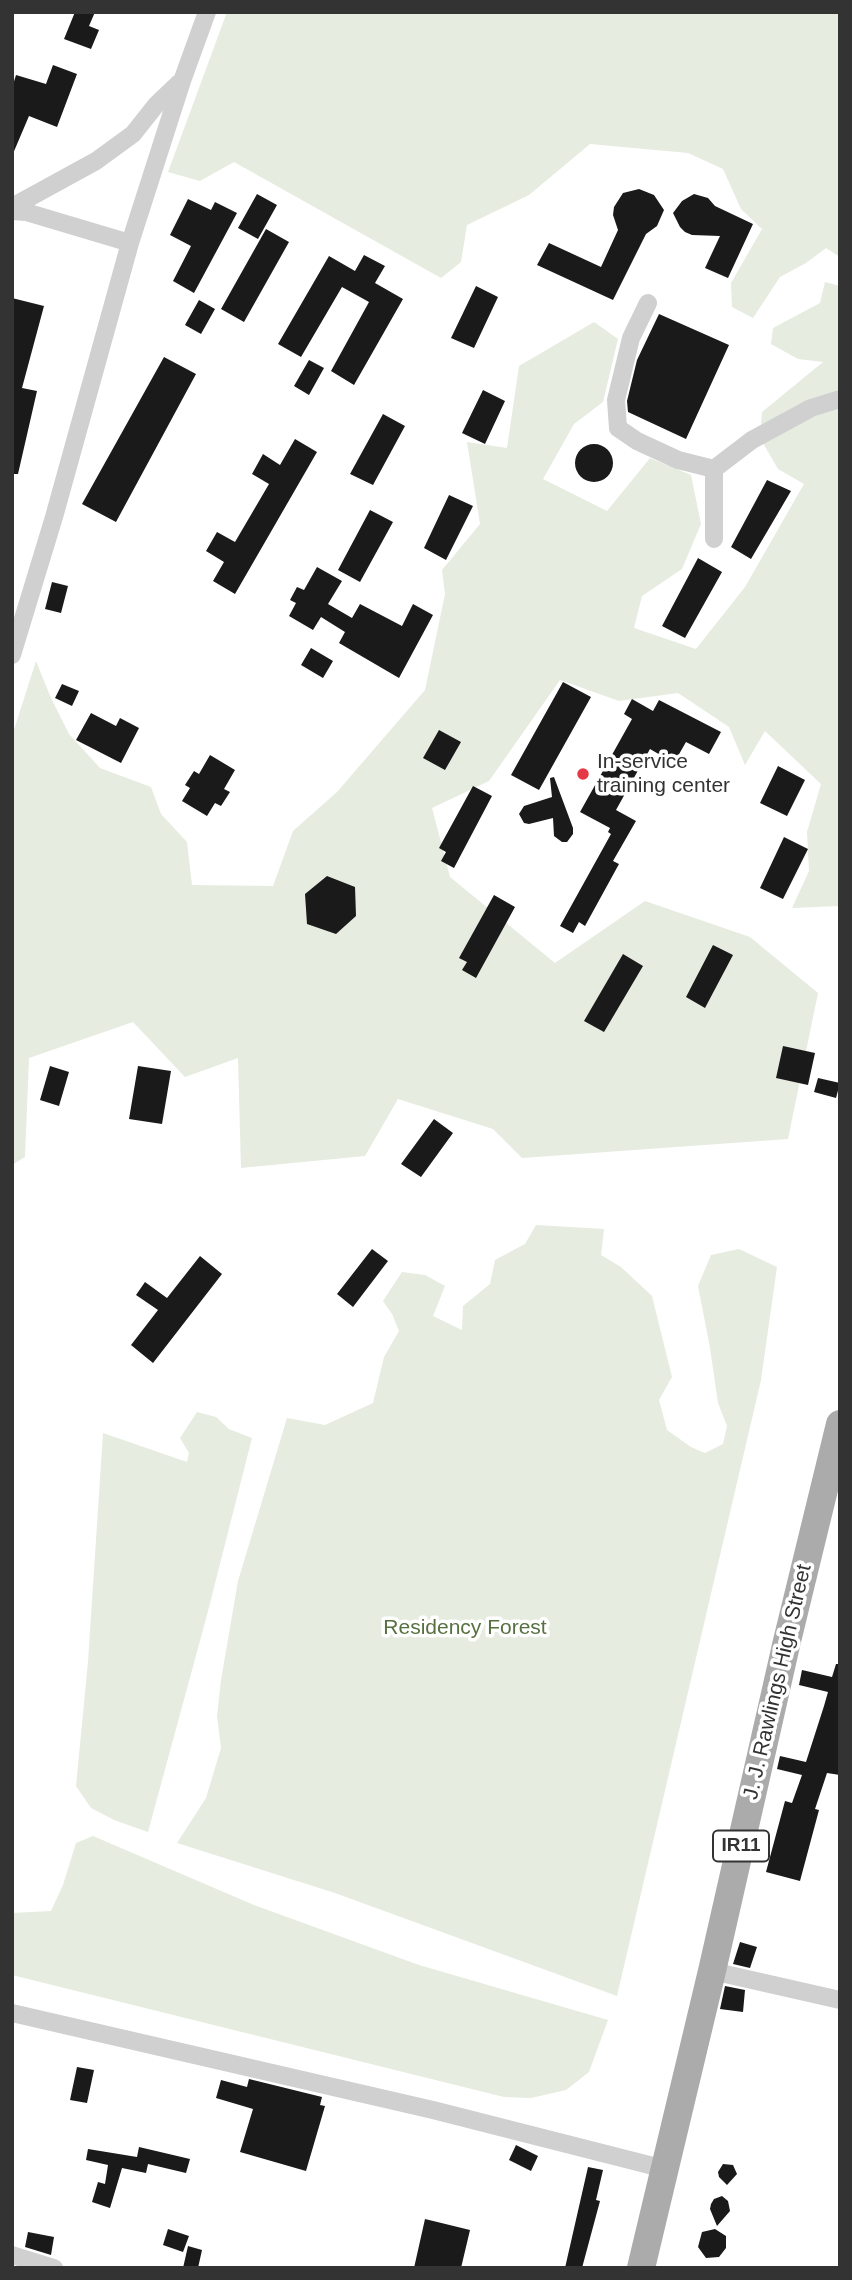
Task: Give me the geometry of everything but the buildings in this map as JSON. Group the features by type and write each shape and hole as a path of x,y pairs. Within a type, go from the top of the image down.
{"main road":[{"name":"J. J. Rawlings High Street","path":"641,2268 840,1424"}],"street":[{"path":"12,655 54,517 130,243 207,12"},
{"path":"12,209 96,161 133,134 156,105 182,81"},
{"path":"12,209 130,243"},
{"path":"648,303 631,338 618,390 618,428 637,441 678,460 714,469"},
{"path":"714,469 752,440 811,408 840,399"},
{"path":"714,469 714,539"},
{"path":"712,1971 840,2000"},
{"path":"12,2013 433,2110 665,2169"},
{"path":"12,2255 54,2268"}],"green space":[{"path":"227,12 840,12 840,257 826,248 780,277 753,318 732,307 731,283 762,229 741,209 723,169 688,153 590,144 529,195 467,225 461,262 441,278 234,162 200,181 168,172"},
{"path":"825,282 840,286 840,906 792,908 809,871 807,832 821,784 765,731 745,765 729,727 678,693 619,701 560,680 489,781 432,808 450,877 555,963 645,901 750,937 818,993 788,1139 522,1158 493,1129 398,1099 365,1156 241,1168 238,1058 185,1077 133,1022 29,1058 25,1157 12,1165 12,736 36,661 69,734 100,768 151,787 161,814 187,842 192,885 273,886 293,831 337,792 425,690 445,594 442,570 480,524 467,442 507,448 519,366 594,322 618,339 603,402 574,424 543,479 607,511 650,458 691,475 701,524 682,569 642,596 634,628 696,649 745,587 804,484 778,469 760,438 762,412 823,362 798,359 771,344 773,328 820,303"},
{"name":"Residency Forest","path":"536,1225 604,1229 601,1255 621,1267 652,1296 672,1377 659,1400 667,1430 691,1447 705,1453 723,1444 727,1426 718,1403 698,1286 711,1255 739,1249 777,1267 761,1380 617,1996 335,1893 177,1843 206,1798 221,1748 217,1716 238,1581 287,1418 325,1425 373,1403 384,1357 399,1331 383,1301 402,1272 425,1275 445,1286 433,1316 462,1330 463,1306 490,1284 495,1260 525,1244"},
{"path":"197,1412 216,1417 229,1429 252,1438 148,1832 114,1820 91,1808 76,1786 88,1662 103,1433 187,1462 189,1453 180,1438"},
{"path":"93,1836 254,1905 419,1965 608,2020 589,2072 566,2090 531,2098 504,2097 12,1975 12,1913 51,1911 63,1885 76,1843"}],"place":[{"name":"In-service training center","path":"583,774"}]}
